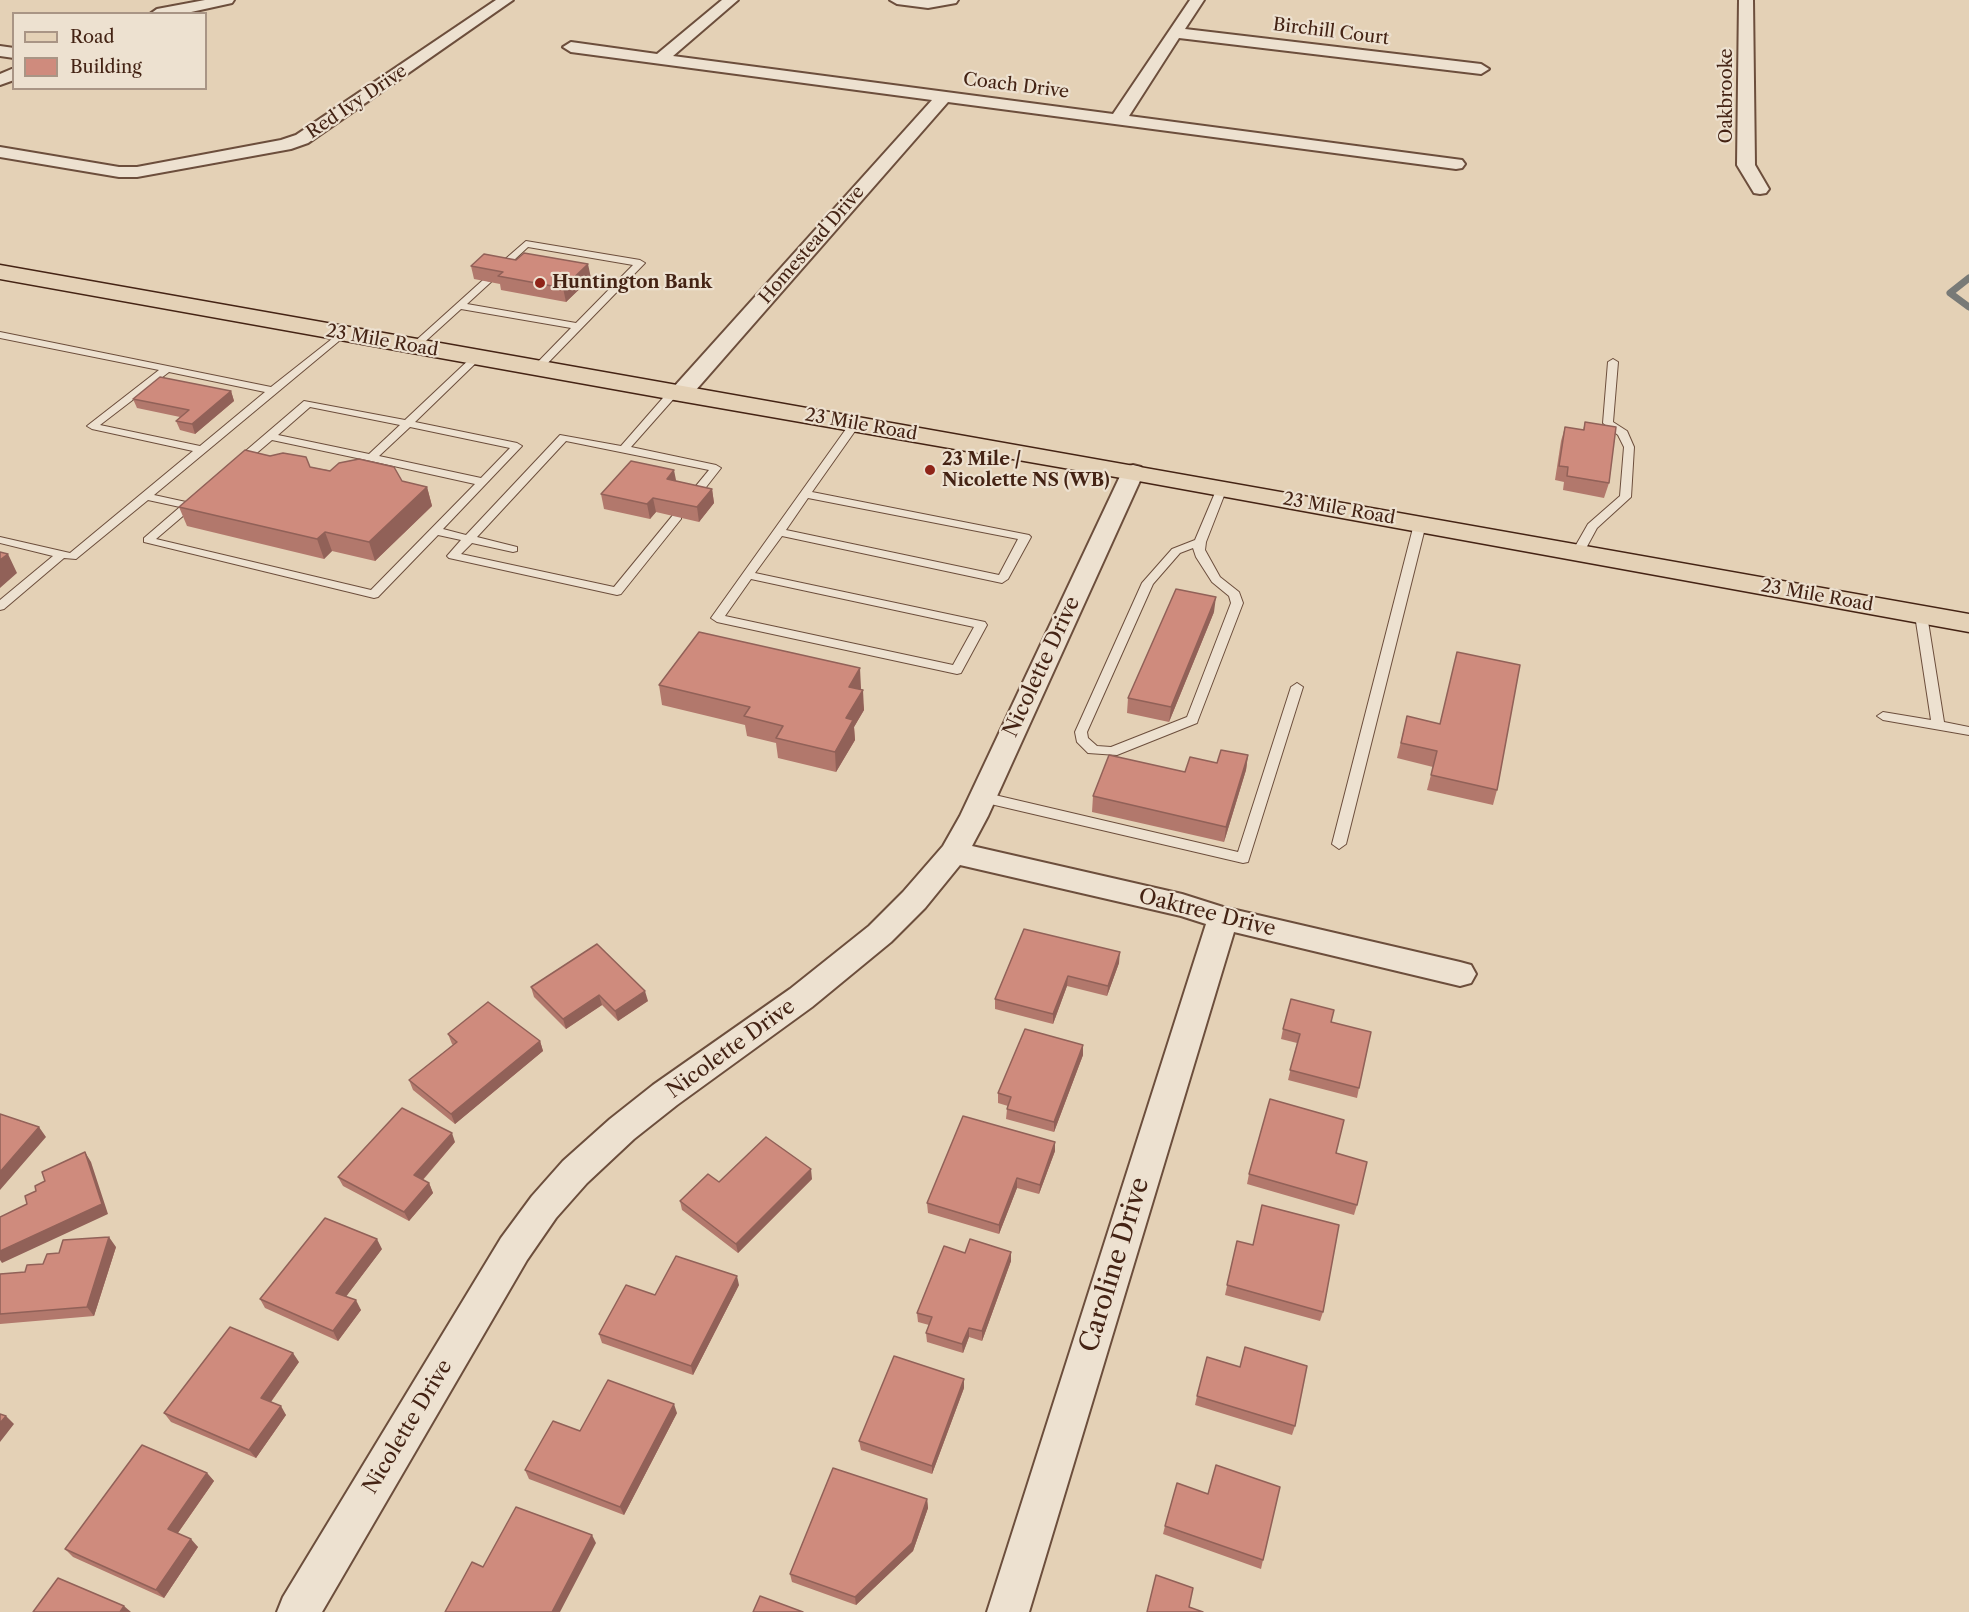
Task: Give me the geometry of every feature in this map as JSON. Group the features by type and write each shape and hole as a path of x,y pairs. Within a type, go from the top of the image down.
{"main road":[{"name":"23 Mile Road","path":"2,273 1133,472 1969,623"}],"street":[{"path":"167,12 227,0"},
{"name":"Red Ivy Drive","path":"0,152 118,172 136,172 251,152 303,140 506,0"},
{"path":"660,59 731,0"},
{"path":"897,0 928,4 950,0"},
{"path":"1118,119 1197,0"},
{"name":"Oakbrooke","path":"1746,0 1746,165 1760,189"},
{"name":"Birchill Court","path":"1176,33 1481,69"},
{"name":"Coach Drive","path":"571,47 1456,164"},
{"name":"Homestead Drive","path":"677,393 943,97"},
{"name":"Nicolette Drive","path":"298,1612 514,1249 544,1207 575,1172 665,1095 801,998 880,934 914,900 954,853 1133,472"},
{"name":"Oaktree Drive","path":"954,853 1460,974"},
{"name":"Caroline Drive","path":"1008,1612 1223,918"}],"lane":[{"path":"498,270 526,244 640,263 537,368"},
{"path":"415,346 486,282"},
{"path":"459,306 577,327"},
{"path":"0,334 274,391"},
{"path":"0,540 72,557 342,334"},
{"path":"371,458 477,357"},
{"path":"1578,552 1593,526 1624,497 1629,447 1623,433 1608,423 1613,362"},
{"path":"167,369 92,426 202,450"},
{"path":"624,449 677,393"},
{"path":"308,403 407,423 517,446 374,594 148,540 308,403"},
{"path":"748,575 981,625 957,670 717,618 855,424"},
{"path":"270,436 483,482"},
{"path":"677,517 617,591 453,556 564,437 716,468 692,498"},
{"path":"1200,542 1176,551 1148,583 1081,732 1082,739 1093,750 1112,752 1192,720 1237,603 1235,595 1216,579 1199,550 1200,542 1222,488"},
{"path":"779,532 1002,579 1025,537 806,494"},
{"path":"146,496 188,506"},
{"path":"1339,844 1420,524"},
{"path":"435,531 513,549"},
{"path":"0,606 62,554"},
{"path":"1921,615 1938,725"},
{"path":"982,797 1243,858 1297,687"},
{"path":"1883,716 1969,731"}],"building":[{"path":"524,253 588,264 563,288 498,276 503,272 471,266 484,254 516,260"},
{"path":"160,377 231,391 192,424 176,421 189,410 133,399"},
{"path":"1585,422 1616,427 1609,483 1567,476 1568,467 1559,466 1565,427 1584,430"},
{"path":"245,450 270,456 283,453 306,457 310,467 330,471 339,463 359,459 394,467 402,481 427,487 369,542 325,532 317,539 179,507"},
{"path":"631,461 674,470 667,479 712,489 697,507 653,498 647,504 601,494"},
{"path":"0,552 8,554 0,560"},
{"path":"1176,589 1216,597 1171,707 1128,698"},
{"path":"699,632 860,668 849,687 863,690 846,718 853,720 835,752 776,738 783,726 744,716 750,707 659,685"},
{"path":"1457,652 1520,665 1497,790 1431,775 1437,751 1401,743 1407,716 1440,724"},
{"path":"1221,750 1248,755 1226,827 1093,796 1109,755 1185,772 1190,757 1217,763"},
{"path":"1024,929 1120,952 1108,986 1068,976 1053,1014 995,999"},
{"path":"597,944 645,991 615,1011 599,995 563,1019 531,987"},
{"path":"1291,999 1334,1010 1331,1022 1371,1032 1359,1088 1290,1070 1300,1034 1283,1029"},
{"path":"488,1002 540,1041 451,1114 409,1080 457,1042 448,1034"},
{"path":"1025,1029 1083,1045 1054,1122 1007,1109 1011,1097 998,1093"},
{"path":"1270,1099 1344,1120 1336,1153 1367,1162 1357,1205 1249,1174"},
{"path":"402,1108 452,1133 414,1175 429,1183 404,1212 338,1177"},
{"path":"0,1114 39,1127 0,1172"},
{"path":"963,1116 1055,1142 1040,1185 1017,1178 999,1225 927,1203"},
{"path":"766,1137 811,1169 736,1244 680,1201 708,1174 719,1182"},
{"path":"85,1152 102,1204 0,1251 0,1217 27,1204 25,1196 36,1191 35,1186 45,1181 42,1172"},
{"path":"1262,1205 1339,1225 1323,1312 1227,1285 1237,1241 1253,1245"},
{"path":"325,1218 377,1239 336,1293 356,1300 333,1331 260,1299"},
{"path":"109,1237 87,1307 0,1314 0,1274 25,1272 27,1265 43,1264 47,1254 59,1253 63,1240"},
{"path":"970,1239 1011,1252 982,1331 969,1328 962,1344 926,1333 932,1317 917,1313 944,1246 965,1253"},
{"path":"676,1256 737,1276 691,1366 599,1334 626,1285 655,1295"},
{"path":"230,1327 293,1353 261,1398 281,1406 249,1450 164,1413"},
{"path":"1245,1347 1307,1366 1295,1426 1197,1396 1207,1357 1240,1367"},
{"path":"894,1356 964,1379 932,1466 859,1441"},
{"path":"608,1380 674,1404 620,1507 525,1470 553,1421 580,1431"},
{"path":"0,1414 6,1416 0,1423"},
{"path":"142,1445 207,1473 168,1529 191,1539 156,1590 65,1549"},
{"path":"1216,1465 1280,1487 1263,1560 1165,1526 1177,1483 1208,1494"},
{"path":"833,1468 927,1499 912,1543 855,1597 790,1574"},
{"path":"516,1507 592,1535 552,1612 445,1612 472,1562 483,1567"},
{"path":"1156,1575 1193,1588 1189,1607 1203,1612 1147,1612"},
{"path":"58,1578 124,1606 120,1612 33,1612"},
{"path":"760,1596 803,1612 753,1612"}],"waterway":[{"path":"1969,278 1950,293 1969,307"}],"place":[{"name":"Huntington Bank","path":"540,283"},
{"name":"23 Mile / Nicolette NS (WB)","path":"930,470"}]}
